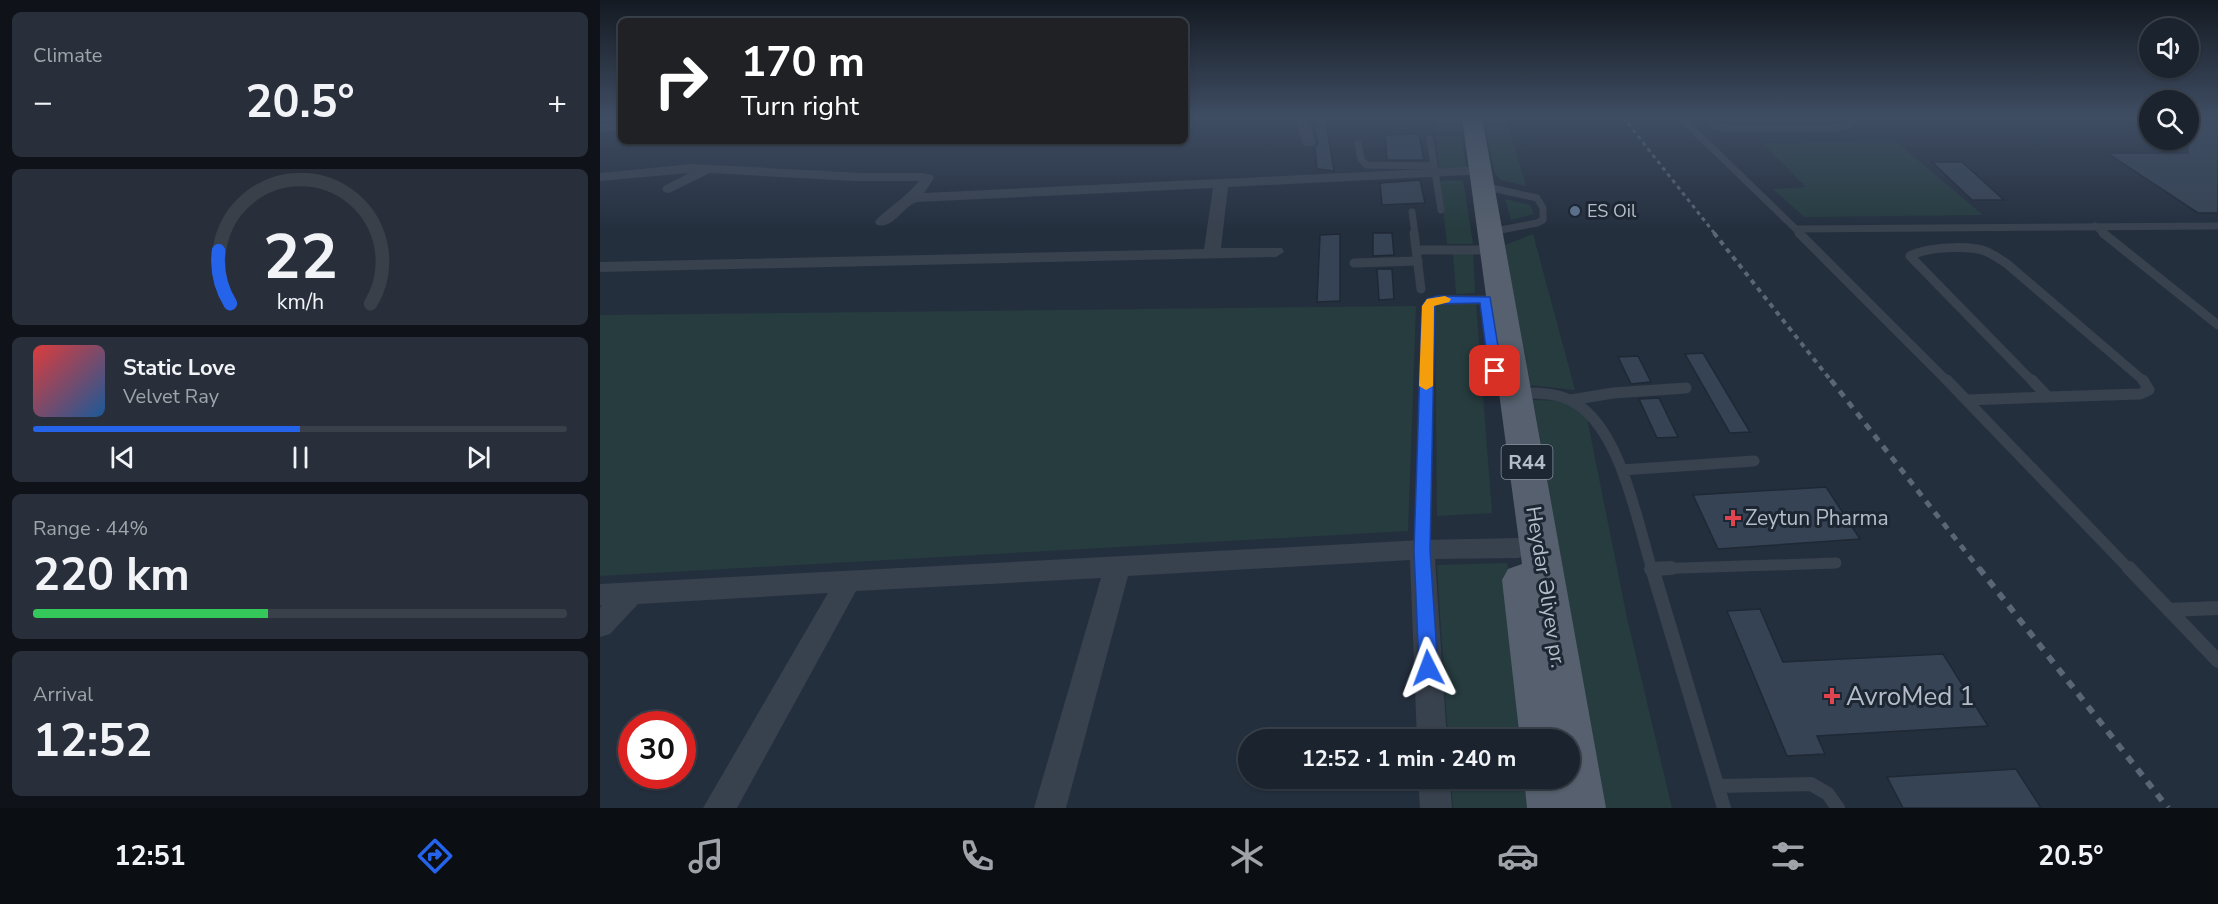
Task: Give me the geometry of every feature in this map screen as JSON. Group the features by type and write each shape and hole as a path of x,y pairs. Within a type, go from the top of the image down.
{"main road":[{"name":"Heydər Əliyev pr.","path":"1471,155 1476,178"},
{"name":"Heydər Əliyev pr.","path":"1474,155 1485,241 1516,393 1580,808"},
{"name":"Heydər Əliyev pr.","path":"1485,241 1486,300 1543,729"},
{"path":"1550,789 1553,808"}],"street":[{"path":"669,189 711,167"},
{"path":"600,177 667,168 711,167 847,176 927,178 916,197"},
{"path":"883,222 904,201 916,197 1221,184 1433,169 1476,178"},
{"path":"1212,254 1221,184"},
{"path":"600,267 1276,252"},
{"path":"600,595 1422,550 1518,548"},
{"path":"1422,550 1431,729"},
{"path":"1050,808 1117,567"},
{"path":"719,808 847,583"},
{"path":"600,626 630,594"},
{"path":"1435,789 1436,808"}],"lane":[{"path":"1359,155 1360,159 1366,165 1433,169"},
{"path":"1432,155 1441,210"},
{"path":"1720,155 1798,229 1968,400 2218,661"},
{"path":"1417,250 1485,241 1543,220 1545,215 1541,202 1537,198 1476,178"},
{"path":"1412,213 1420,289"},
{"path":"2096,226 2218,325"},
{"path":"1798,229 2218,226"},
{"path":"1968,400 2140,394 2149,390 2145,382 2006,263 1992,254 1980,250 1914,252 1910,256 2048,397"},
{"path":"1354,263 1418,261"},
{"path":"1422,550 1428,306 1438,300 1486,300"},
{"path":"1571,400 1613,393 1686,388"},
{"path":"1516,393 1553,393 1587,409 1602,426 1622,470 1724,808"},
{"path":"1622,470 1754,461"},
{"path":"1651,569 1836,563"},
{"path":"2169,610 2218,608"},
{"path":"1718,786 1811,784 1828,794 1838,808"}],"green space":[{"path":"1438,155 1464,155 1466,168 1439,168"},
{"path":"1491,155 1517,155 1526,186 1501,180 1495,174"},
{"path":"1774,155 1911,155 1983,215 1804,217 1773,189 1806,187"},
{"path":"1463,180 1473,244 1447,244 1440,181"},
{"path":"1505,199 1530,205 1534,214 1511,220"},
{"path":"1533,234 1575,390 1529,385 1505,245"},
{"path":"1453,253 1473,253 1475,293 1456,294"},
{"path":"1435,303 1476,304 1492,513 1437,516"},
{"path":"1416,306 1408,531 600,576 600,315"},
{"path":"1533,400 1563,401 1587,418 1627,618 1672,808 1605,808"},
{"path":"1507,563 1526,729 1447,729 1437,565"},
{"path":"1452,789 1533,789 1535,808 1453,808"}],"building":[{"path":"1316,155 1331,155 1334,171 1317,169"},
{"path":"1387,155 1423,155 1424,160 1387,160"},
{"path":"2110,155 2218,155 2218,213 2198,213"},
{"path":"1932,162 1962,162 2004,200 1972,200"},
{"path":"1420,180 1425,203 1382,205 1380,183"},
{"path":"1373,233 1392,233 1394,255 1373,256"},
{"path":"1340,234 1340,301 1317,302 1320,235"},
{"path":"1377,269 1392,269 1394,299 1379,300"},
{"path":"1703,353 1750,432 1730,433 1685,354"},
{"path":"1638,356 1651,382 1631,384 1618,357"},
{"path":"1659,398 1678,437 1657,438 1639,399"},
{"path":"1826,487 1860,539 1718,549 1693,495"},
{"path":"1760,609 1783,662 1943,654 1988,726 1817,736 1825,754 1787,756 1727,611"},
{"path":"2016,769 2041,808 1903,808 1887,777"}],"railway":[{"path":"1653,155 1715,234"},
{"path":"1714,233 1832,382"},
{"path":"1831,380 1980,570"},
{"path":"1979,568 2168,808"}],"slow traffic":[{"path":"1426,386 1428,306 1431,302 1445,299"}],"place":[{"name":"ES Oil","path":"1575,211"},
{"name":"Zeytun Pharma","path":"1733,518"},
{"name":"AvroMed 1","path":"1832,696"}],"route":[{"path":"1428,668 1422,550 1428,306 1431,302 1463,299 1486,300 1495,371"}]}
